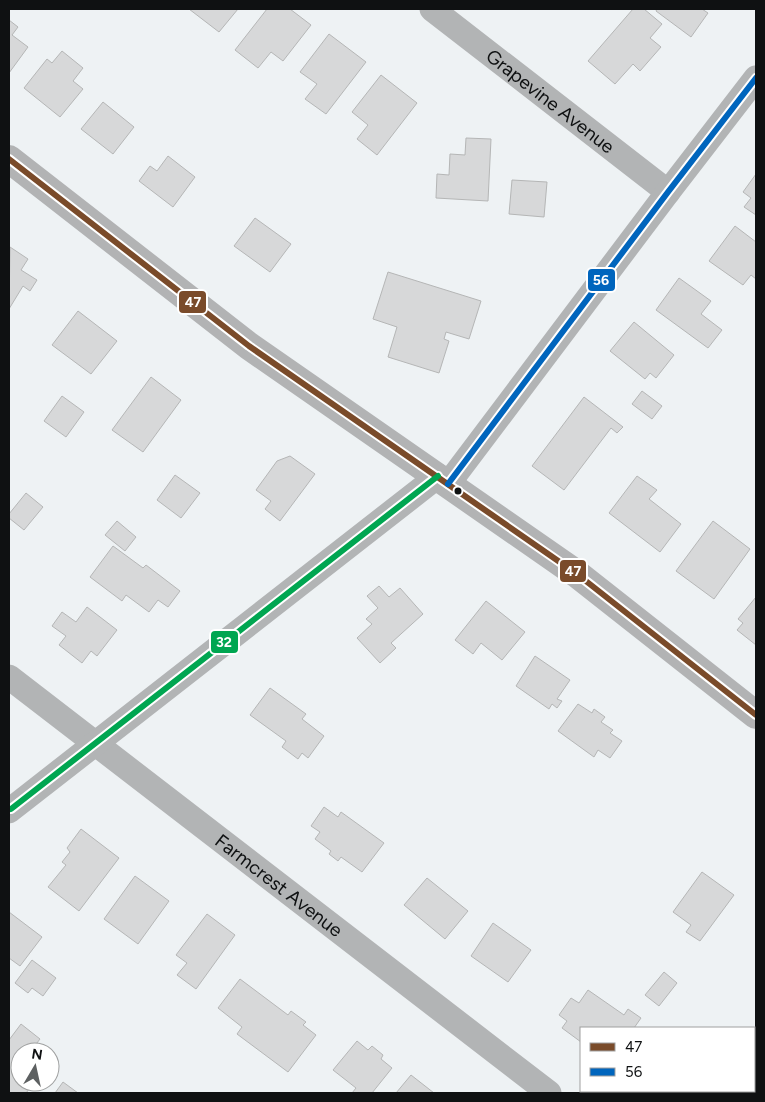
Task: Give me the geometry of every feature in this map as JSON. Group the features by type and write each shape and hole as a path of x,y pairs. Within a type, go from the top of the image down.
{"main road":[{"path":"9,159 226,328 585,580 756,715"}],"street":[{"name":"Grapevine Avenue","path":"432,9 668,192"},
{"path":"9,811 443,480 756,78"},
{"name":"Farmcrest Avenue","path":"9,677 549,1093"}],"building":[{"path":"189,9 238,9 219,32"},
{"path":"267,9 290,9 311,25 283,61 271,52 258,68 235,50"},
{"path":"633,9 644,9 662,24 650,38 661,47 640,71 633,64 615,84 588,61"},
{"path":"657,9 702,9 708,13 691,37 656,11"},
{"path":"9,20 18,27 12,35 28,47 9,73"},
{"path":"329,34 366,62 326,114 305,99 317,84 300,72"},
{"path":"62,51 83,68 73,81 83,89 60,117 24,88 47,59 52,63"},
{"path":"381,75 417,103 377,155 357,139 368,125 352,112"},
{"path":"103,102 134,127 113,154 81,129"},
{"path":"466,138 491,139 488,201 436,198 437,174 449,175 450,154 465,155"},
{"path":"168,156 195,177 173,207 139,181 150,166 157,171"},
{"path":"756,174 756,215 744,207 751,198 743,192"},
{"path":"512,180 547,182 544,217 509,214"},
{"path":"255,218 291,244 270,272 234,246"},
{"path":"735,226 756,242 756,279 751,275 743,285 709,261"},
{"path":"10,247 28,259 21,270 37,280 30,291 23,286 9,309"},
{"path":"388,272 481,301 469,339 446,332 444,339 449,341 439,373 388,357 397,327 373,319"},
{"path":"679,278 711,301 701,314 722,330 708,348 656,310"},
{"path":"78,311 117,341 91,374 52,345"},
{"path":"634,322 674,355 656,378 650,373 645,379 610,351"},
{"path":"151,377 181,400 143,452 112,430"},
{"path":"642,391 662,406 652,419 632,404"},
{"path":"62,396 84,412 66,437 44,421"},
{"path":"584,397 623,427 617,433 611,428 564,490 532,466"},
{"path":"290,456 315,474 280,521 265,509 271,501 256,490 277,461"},
{"path":"175,475 200,493 181,518 157,500"},
{"path":"637,476 657,490 649,499 681,524 660,552 609,513"},
{"path":"26,493 43,507 24,530 9,518 9,514"},
{"path":"117,521 136,537 125,551 105,535"},
{"path":"713,521 750,549 714,599 676,571"},
{"path":"113,546 143,568 146,565 180,591 168,607 158,600 149,612 126,595 122,601 90,577"},
{"path":"379,586 389,597 400,588 423,614 391,643 396,648 380,663 357,638 372,624 366,619 378,608 367,596"},
{"path":"756,597 756,645 737,630 743,623 738,619"},
{"path":"486,601 525,632 502,660 481,643 473,654 455,640"},
{"path":"87,607 117,630 97,656 91,651 82,663 59,645 66,636 52,626 62,612 76,622"},
{"path":"535,656 570,680 557,699 562,701 557,708 552,704 549,709 516,686"},
{"path":"270,688 306,714 302,719 324,736 308,758 302,753 298,759 282,747 286,741 250,715"},
{"path":"578,704 592,713 594,709 605,717 601,722 613,730 610,733 622,741 610,758 598,750 594,757 558,731"},
{"path":"324,807 338,817 341,812 384,843 362,872 341,857 338,861 329,854 331,851 315,839 320,832 311,826"},
{"path":"81,829 119,858 79,911 48,887 66,865 62,862 70,852 67,848"},
{"path":"702,872 734,895 700,941 686,932 691,925 673,912"},
{"path":"135,876 169,901 138,944 104,919"},
{"path":"427,878 468,911 445,939 404,905"},
{"path":"9,912 42,937 20,966 9,958"},
{"path":"207,914 235,935 196,989 177,975 187,963 176,955"},
{"path":"493,923 531,950 508,982 471,956"},
{"path":"32,960 56,978 43,996 32,988 28,993 15,983"},
{"path":"664,972 677,983 659,1006 645,995"},
{"path":"240,979 288,1015 291,1011 306,1022 303,1025 316,1035 288,1072 237,1034 242,1027 218,1008"},
{"path":"588,990 624,1015 628,1009 641,1018 635,1027 580,1027 580,1041 562,1028 567,1021 559,1015 571,998 579,1003"},
{"path":"21,1024 40,1039 38,1042 10,1042 10,1092 9,1091 9,1040"},
{"path":"357,1041 368,1050 372,1046 383,1055 381,1059 392,1068 372,1093 352,1093 356,1088 333,1070"},
{"path":"411,1075 434,1093 396,1093"},
{"path":"63,1082 78,1093 55,1093 60,1092 60,1086"},
{"path":"10,1092 27,1092 26,1093"},
{"path":"702,1092 738,1092 737,1093"}],"transit line":[{"name":"56","path":"448,484 756,78"},
{"name":"47","path":"9,159 249,346 577,574 756,715"},
{"name":"32","path":"11,809 438,476"}]}
